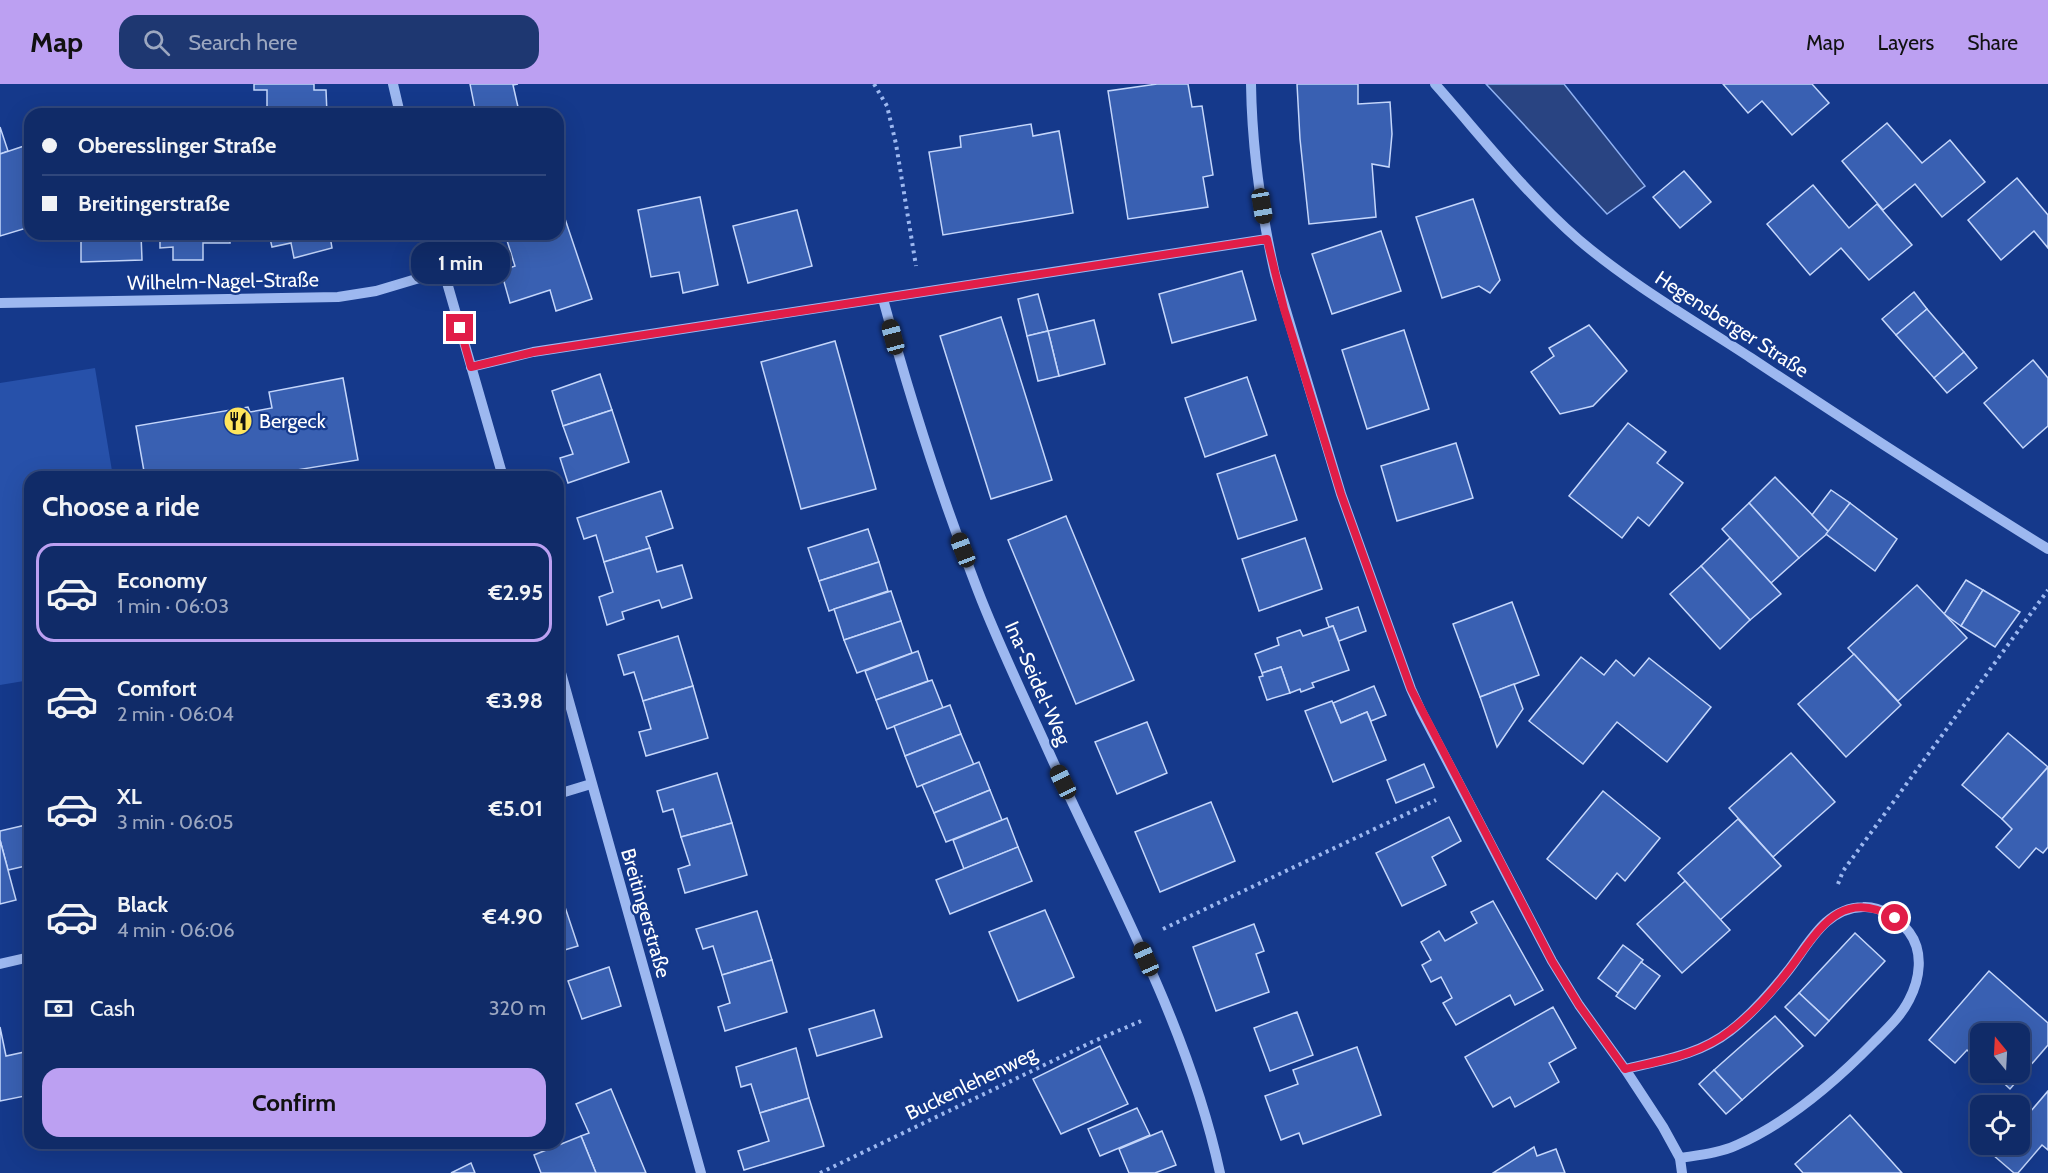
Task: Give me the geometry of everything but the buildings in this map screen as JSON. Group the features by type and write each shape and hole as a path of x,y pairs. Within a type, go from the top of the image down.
{"street":[{"path":"393,84 399,108"},
{"path":"1251,84 1254,142 1267,239 1284,309 1341,494 1411,689 1552,961 1579,1005 1663,1127 1680,1158 1682,1173"},
{"name":"Hegensberger Straße","path":"1435,84 1536,200 1581,242 1608,263 1662,301 1911,464 2048,549"},
{"path":"471,367 534,352 1267,239"},
{"path":"435,240 501,471"},
{"name":"Wilhelm-Nagel-Straße","path":"0,303 338,297 367,293 443,271"},
{"name":"Ina-Seidel-Weg","path":"883,299 928,451 954,529 979,592 1054,762 1169,1010 1213,1138 1220,1173"},
{"name":"Breitingerstraße","path":"564,684 701,1173"},
{"path":"564,792 591,784"},
{"path":"1625,1069 1687,1055 1704,1048 1725,1034 1765,998 1818,929 1826,921 1848,909 1874,908 1895,918 1911,934 1916,944 1919,964 1918,978 1908,1002 1857,1060 1774,1125 1734,1147 1680,1158"},
{"path":"0,964 24,958"}],"path":[{"path":"874,84 887,106 896,144 922,293"},
{"path":"1836,915 1839,878 1843,871 2048,590"},
{"path":"1138,942 1461,787"},
{"name":"Buckenlehenweg","path":"819,1173 1092,1041 1137,1023"}],"shaded area":[{"path":"1486,84 1564,84 1645,186 1607,214"},
{"path":"95,368 112,471 24,471 24,681 0,685 0,383"}],"place":[{"name":"Bergeck","path":"238,421"}],"route":[{"path":"460,328 471,367 534,352 1267,239 1284,309 1341,494 1411,689 1552,961 1579,1005 1625,1069 1687,1055 1704,1048 1732,1029 1765,998 1818,929 1836,915 1848,909 1862,907 1882,910 1895,918"}]}
